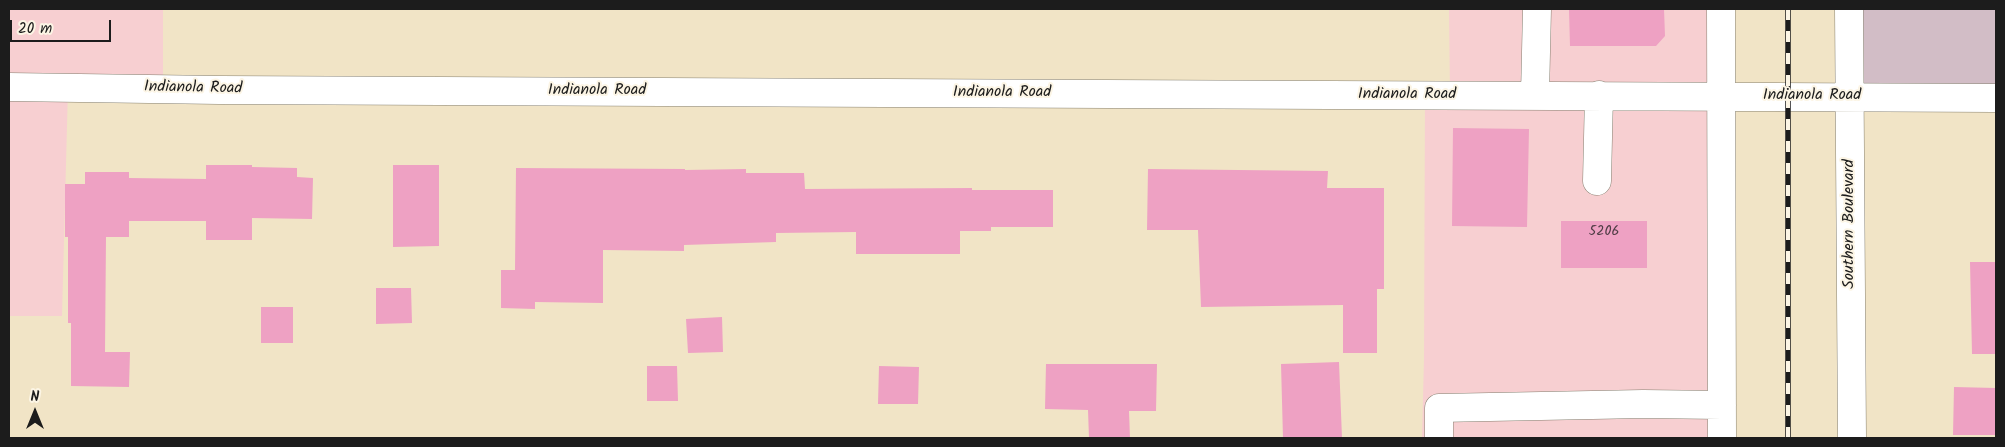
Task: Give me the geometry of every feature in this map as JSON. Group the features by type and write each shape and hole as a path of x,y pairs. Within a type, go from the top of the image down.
{"street":[{"path":"1535,96 1537,9"},
{"path":"1721,9 1722,438"},
{"name":"Southern Boulevard","path":"1849,9 1852,438"},
{"name":"Indianola Road","path":"9,86 218,90 1996,98"},
{"path":"1597,181 1599,96"},
{"path":"1439,438 1440,408 1643,404 1722,405"}],"shaded area":[{"path":"9,9 163,9 163,89 68,88 62,316 9,316"},
{"path":"1449,9 1721,9 1722,438 1422,438 1425,95 1450,95"},
{"path":"1850,9 1996,9 1996,98 1849,97"}],"building":[{"path":"1569,9 1664,9 1665,36 1656,46 1570,46"},
{"path":"1453,128 1529,129 1527,227 1452,226"},
{"path":"206,165 252,165 252,167 297,168 297,177 313,178 312,219 252,218 252,240 206,240 206,221 129,221 129,237 106,237 105,352 130,352 129,387 71,386 71,323 68,323 68,237 65,237 65,184 85,184 85,172 129,172 129,178 206,179"},
{"path":"393,165 439,165 439,246 393,247"},
{"path":"516,168 746,169 746,173 804,173 805,189 972,188 972,190 1053,190 1053,227 991,227 991,231 960,231 960,254 856,254 856,232 776,233 776,242 684,245 684,251 603,250 603,303 535,302 535,309 501,308 501,270 515,270"},
{"path":"1148,169 1328,171 1327,188 1384,188 1384,289 1377,289 1377,353 1343,353 1343,305 1201,307 1198,230 1147,230"},
{"path":"1561,221 1647,221 1647,268 1561,268"},
{"path":"1970,262 1996,262 1996,354 1972,354"},
{"path":"376,288 411,288 412,323 376,324"},
{"path":"261,307 293,307 293,343 261,343"},
{"path":"722,317 723,352 688,353 686,319"},
{"path":"1339,362 1342,438 1283,438 1281,364"},
{"path":"1046,364 1157,364 1156,411 1129,411 1130,438 1089,438 1088,410 1045,409"},
{"path":"647,366 677,366 678,401 647,401"},
{"path":"879,366 919,367 918,404 878,404"},
{"path":"1954,387 1996,388 1996,435 1953,435"}],"railway":[{"path":"1788,9 1788,438"}]}
